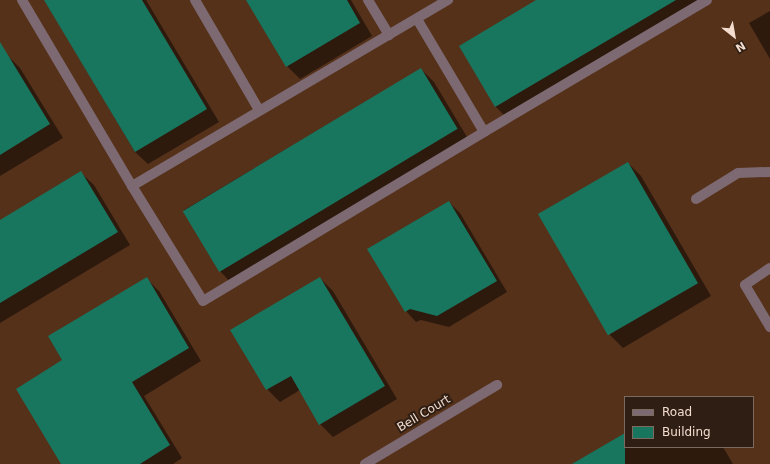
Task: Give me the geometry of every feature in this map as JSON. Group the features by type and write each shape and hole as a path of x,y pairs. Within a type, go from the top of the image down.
{"street":[{"path":"22,0 132,186 203,301 707,0"},
{"path":"195,0 259,110"},
{"path":"368,0 389,35"},
{"path":"132,186 448,0"},
{"path":"417,19 484,132"},
{"path":"696,199 738,173 770,172"},
{"path":"770,268 745,285 770,327"},
{"name":"Bell Court","path":"365,464 497,386"}],"building":[{"path":"44,0 142,0 207,109 135,152"},
{"path":"246,0 347,0 360,23 286,67"},
{"path":"536,0 676,0 495,107 459,46"},
{"path":"0,42 50,124 0,155"},
{"path":"421,68 458,129 219,272 183,211"},
{"path":"628,162 698,283 608,335 538,214"},
{"path":"81,171 118,232 0,303 0,220"},
{"path":"449,201 497,281 437,316 410,309 405,312 367,249"},
{"path":"147,277 189,348 132,382 170,445 140,464 61,464 16,389 62,360 48,336"},
{"path":"320,277 385,386 319,425 291,376 266,390 230,330"},
{"path":"624,434 625,464 572,464"}]}
